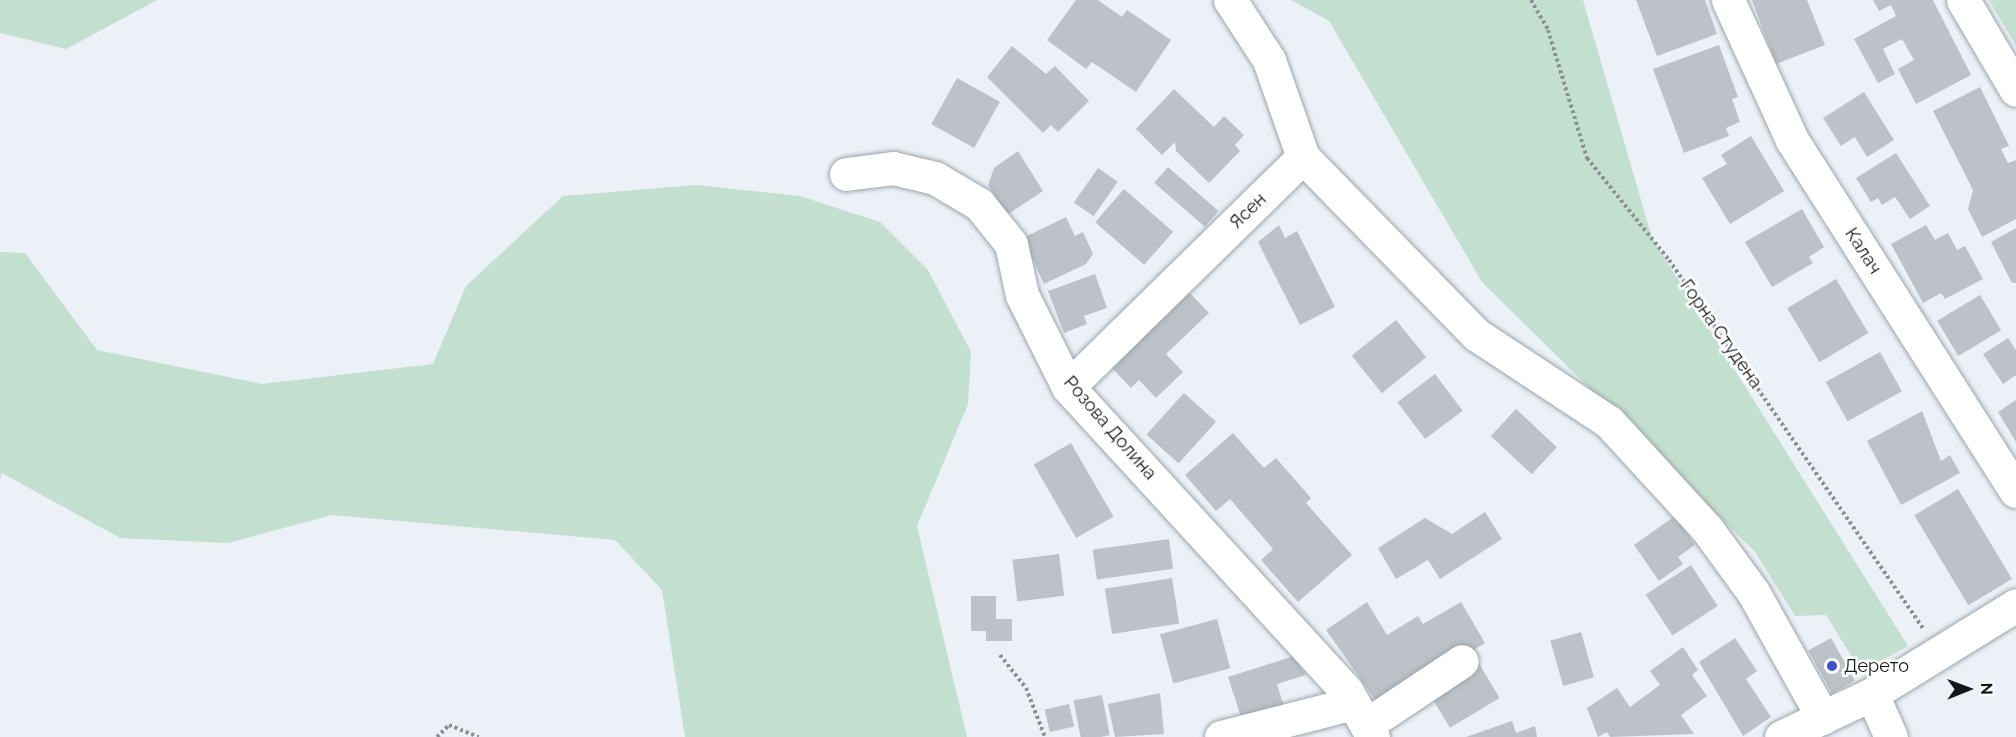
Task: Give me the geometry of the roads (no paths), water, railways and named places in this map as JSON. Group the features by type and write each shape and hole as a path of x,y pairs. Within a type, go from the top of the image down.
{"street":[{"path":"1230,0 1269,60 1304,157 1477,335 1617,431 1707,529 1753,592 1823,718"},
{"name":"Калач","path":"1728,0 1792,140 2016,491"},
{"path":"1963,0 2016,90"},
{"name":"Ясен","path":"1068,387 1304,157"},
{"name":"Розова Долина","path":"846,174 893,168 935,178 979,204 1011,244 1022,295 1068,387 1364,722"},
{"path":"1783,736 1872,694 1940,655 2016,605"},
{"path":"1221,737 1364,722 1462,660"},
{"path":"1872,694 1891,737"}],"place":[{"name":"Дерето","path":"1832,666"}]}
